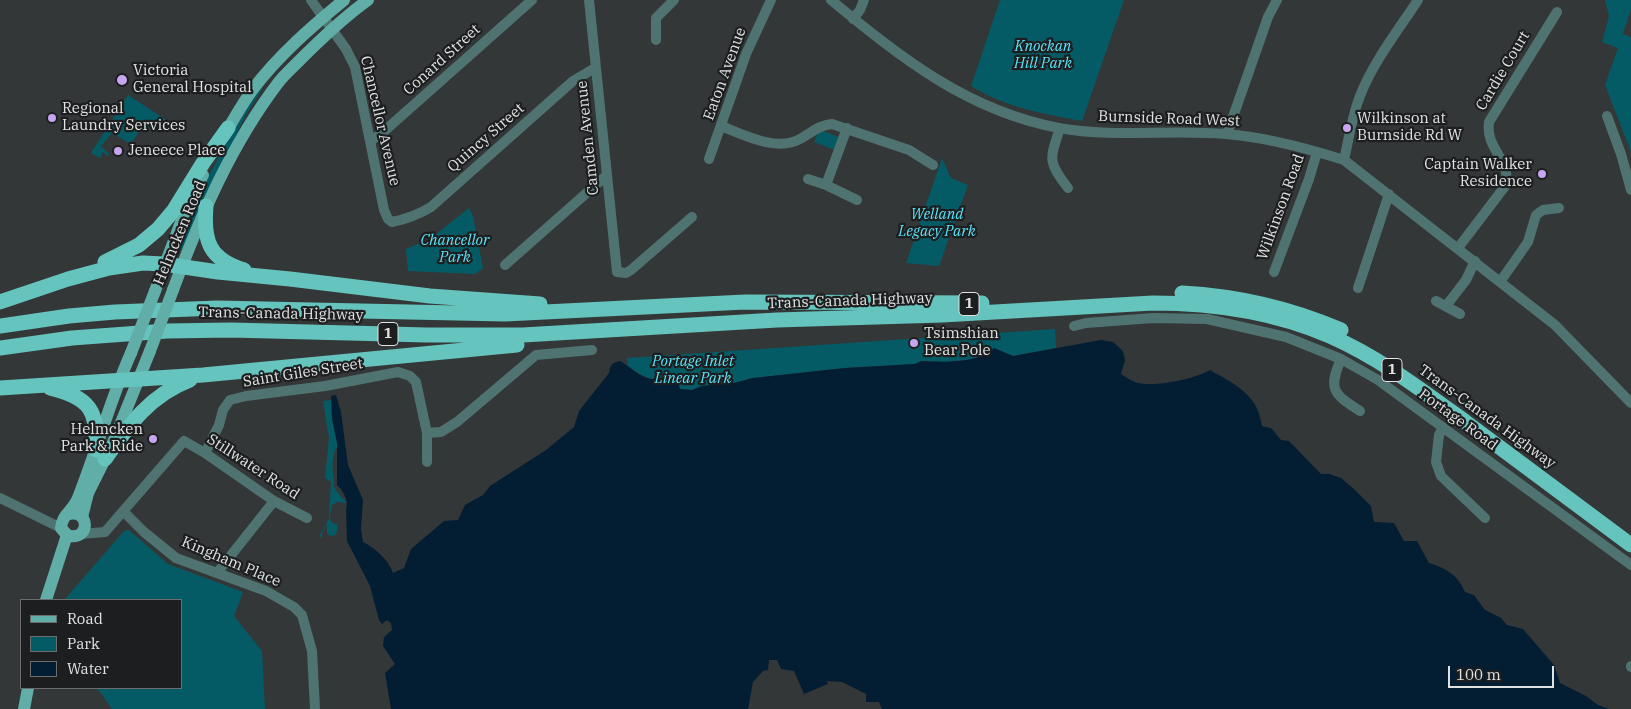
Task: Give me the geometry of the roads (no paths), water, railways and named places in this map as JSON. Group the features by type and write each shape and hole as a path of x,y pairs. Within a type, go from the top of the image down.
{"highway":[{"path":"68,279 129,251 158,229 174,210 203,163 228,128"},
{"path":"206,206 205,233 217,256 233,266 290,279"},
{"path":"0,302 68,279 121,265 143,263 430,296 533,304 585,304 674,299 718,303"},
{"name":"Trans-Canada Highway","path":"0,326 69,316 166,309 235,308 505,314 718,303 973,304 1175,293 1215,296 1274,306 1314,318 1343,331 1398,361 1631,533"},
{"name":"Trans-Canada Highway","path":"0,348 72,338 167,330 491,336 572,333 777,320 942,315 1153,303 1187,303 1223,307 1259,313 1309,328 1330,336 1384,365 1420,389 1631,545"},
{"path":"0,388 203,375 601,337 748,327 777,320"},
{"path":"100,455 141,411 159,396 174,386 203,375"},
{"path":"39,385 70,394 81,400 92,411 96,421 100,455"}],"main road":[{"name":"Helmcken Road","path":"100,455 119,381 187,206 204,172 247,98 270,68 283,54 344,0"},
{"name":"Helmcken Road","path":"46,599 72,527 75,504 138,380 206,206 238,144 280,81 332,29 368,0"},
{"path":"24,709 28,689"}],"street":[{"name":"Chancellor Avenue","path":"311,0 346,49 355,67 384,210 388,219 392,222"},
{"name":"Conard Street","path":"370,141 381,134 532,0"},
{"name":"Camden Avenue","path":"589,0 617,272 626,273 631,270 692,217"},
{"path":"656,40 656,18 674,0"},
{"name":"Eaton Avenue","path":"709,159 746,54 770,0"},
{"name":"Burnside Road West","path":"831,0 872,35 914,65 966,97 1007,114 1060,128 1111,133 1227,134 1272,142 1344,160 1555,325 1631,403"},
{"path":"853,19 860,10 864,0"},
{"path":"1227,134 1268,17 1277,0"},
{"path":"1344,160 1360,93 1418,0"},
{"name":"Cardie Court","path":"1458,248 1506,185 1507,172 1505,164 1488,136 1489,122 1557,12"},
{"name":"Quincy Street","path":"392,222 407,219 431,207 573,81 595,68"},
{"path":"1607,116 1621,154 1631,190"},
{"path":"721,126 747,136 786,144 800,139 826,124 832,124 909,150 933,164"},
{"path":"826,185 847,128"},
{"path":"1060,128 1051,156 1055,172 1068,188"},
{"name":"Wilkinson Road","path":"1274,272 1309,179 1317,152"},
{"path":"504,265 607,175"},
{"path":"808,179 826,185 857,200"},
{"path":"1358,288 1389,194"},
{"path":"1500,282 1528,242 1536,215 1542,210 1559,208"},
{"path":"1446,306 1466,280 1475,261"},
{"path":"1436,301 1460,314"},
{"name":"Portage Road","path":"1074,326 1086,323 1153,318 1207,320 1286,337 1341,359 1378,380 1631,565"},
{"path":"427,462 427,433 441,432 457,422 536,355 592,350"},
{"path":"1341,359 1335,373 1334,387 1341,399 1360,411"},
{"name":"Saint Giles Street","path":"205,453 219,425 223,410 230,400 246,396 325,386 398,372 410,376 416,382 427,433"},
{"path":"1443,427 1439,435 1436,462 1441,476 1485,518"},
{"name":"Stillwater Road","path":"124,512 184,441 205,453 274,501 307,518"},
{"path":"0,498 72,527 105,532 124,512"},
{"path":"217,574 274,501"},
{"name":"Kingham Place","path":"124,512 144,532 176,558 266,592 294,607 302,615 312,651 315,709"}],"water":[{"path":"1101,340 1113,342 1123,351 1125,360 1121,374 1136,382 1155,384 1175,381 1210,370 1238,387 1255,404 1262,426 1271,428 1281,440 1289,441 1321,474 1329,474 1341,478 1371,506 1374,522 1394,523 1404,541 1417,541 1429,563 1455,576 1465,592 1474,595 1485,610 1501,618 1507,625 1523,629 1554,665 1560,683 1586,696 1598,705 1609,709 882,709 879,702 866,702 866,694 842,682 827,681 828,684 804,694 794,671 781,669 777,660 769,660 768,670 763,671 753,682 748,709 391,709 385,673 395,664 383,646 384,637 392,630 391,623 387,620 382,624 379,620 370,586 347,541 347,503 337,485 337,443 332,419 331,396 336,395 341,412 348,465 363,500 361,528 363,542 381,555 393,573 404,568 411,549 444,521 458,520 465,505 483,495 490,486 546,450 574,427 579,411 609,373 612,365 620,361 648,378 674,379 677,380 680,389 692,390 702,386 734,383 753,378 845,368 915,364 921,361 960,361 980,357 994,348 1013,356"}],"place":[{"name":"Victoria General Hospital","path":"122,80"},
{"name":"Regional Laundry Services","path":"52,118"},
{"name":"Wilkinson at Burnside Rd W","path":"1347,128"},
{"name":"Jeneece Place","path":"118,151"},
{"name":"Captain Walker Residence","path":"1542,174"},
{"name":"Tsimshian Bear Pole","path":"914,343"},
{"name":"Helmcken Park & Ride","path":"153,439"}],"park label":[{"name":"Knockan Hill Park","path":"1043,56"},
{"name":"Welland Legacy Park","path":"937,224"},
{"name":"Chancellor Park","path":"455,250"},
{"name":"Portage Inlet Linear Park","path":"693,370"}]}
